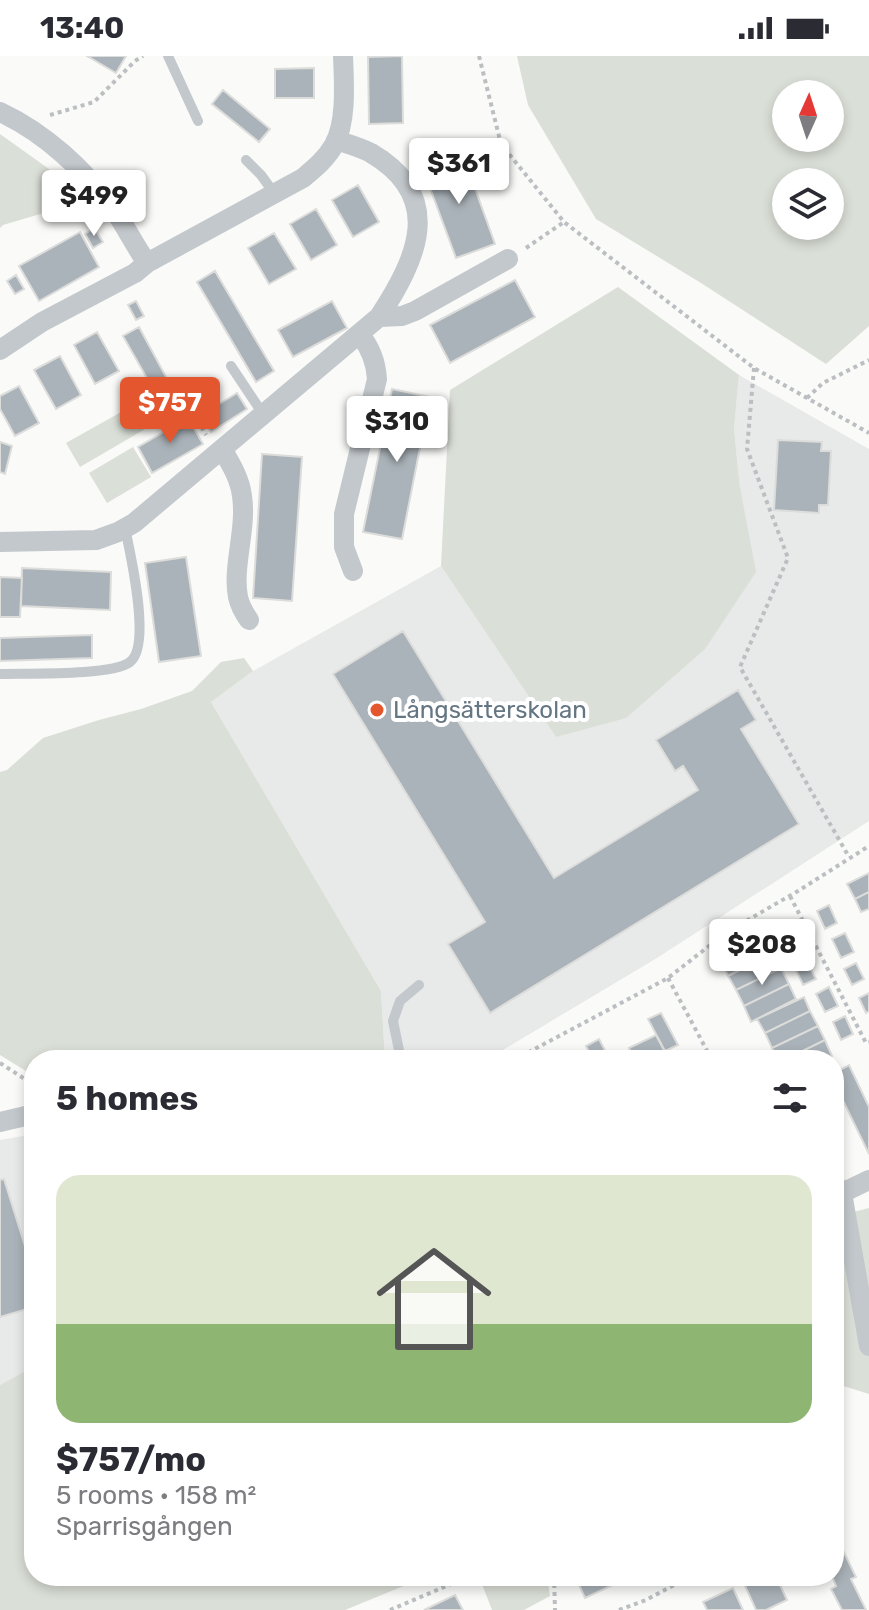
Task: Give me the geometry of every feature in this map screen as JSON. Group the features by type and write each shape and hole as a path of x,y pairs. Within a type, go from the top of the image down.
{"street":[{"path":"0,350 42,322 303,178 320,164 336,140 341,125 343,56"},
{"path":"0,112 21,121 91,181 147,263"},
{"path":"0,542 96,540 134,523 379,317 393,297 411,259 418,236 416,203 395,171 368,151 336,140"},
{"path":"379,317 402,316 415,311 508,259"},
{"path":"353,571 344,547 344,514 377,379 376,366 366,341 360,335"},
{"path":"220,451 234,469 242,493 243,527 237,594 249,620"},
{"path":"0,1122 24,1116"},
{"path":"844,1186 869,1180"},
{"path":"844,1219 869,1346"}],"lane":[{"path":"168,56 198,121"},
{"path":"246,160 274,193"},
{"path":"231,366 263,415"},
{"path":"0,674 96,670 130,663 139,644 140,618 125,528"},
{"path":"399,1050 393,1021 400,1001 419,985"}],"path":[{"path":"21,121 94,102 143,56"},
{"path":"479,56 501,144 564,222 754,368 869,433"},
{"path":"508,259 564,222"},
{"path":"807,398 823,383 869,360"},
{"path":"754,368 747,449 788,558 740,667 849,857"},
{"path":"199,388 196,403 199,422 220,451"},
{"path":"533,1050 668,978 727,932 869,846"},
{"path":"790,896 866,1043 869,1042"},
{"path":"668,978 707,1050"},
{"path":"0,1063 24,1079"},
{"path":"390,1610 446,1586"},
{"path":"554,1586 555,1610"},
{"path":"619,1610 672,1586"}],"shaded area":[{"path":"517,56 869,56 869,326 826,364 596,219 528,105"},
{"path":"0,134 91,199 0,228"},
{"path":"618,287 739,375 734,429 740,488 756,572 705,649 626,718 556,737 441,566 450,390"},
{"name":"Långsätterskolan","path":"739,375 869,449 869,821 657,958 503,1050 384,1050 381,991 211,702 253,671 441,566 556,737 740,488 734,429"},
{"path":"139,402 152,425 80,467 66,443"},
{"path":"133,447 151,477 107,503 89,473"},
{"path":"244,658 253,671 211,702 381,991 384,1050 24,1050 24,1070 0,1055 0,772 7,770 43,738 192,691 221,662"},
{"path":"24,1136 24,1372 0,1385 0,1140"},
{"path":"869,1208 869,1394 844,1386 844,1214"},
{"path":"24,1372 24,1586 404,1586 345,1610 0,1610 0,1385"},
{"path":"483,1586 548,1586 550,1596 524,1610 492,1610"}],"building":[{"path":"87,56 126,56 116,73"},
{"path":"402,56 403,123 369,124 368,57"},
{"path":"314,68 314,98 275,98 275,69"},
{"path":"223,90 270,129 259,142 212,104"},
{"path":"463,155 495,244 456,258 423,169"},
{"path":"358,185 379,222 353,237 332,200"},
{"path":"316,209 337,245 311,260 290,224"},
{"path":"94,228 103,242 93,248 85,234"},
{"path":"80,232 99,267 39,301 19,266"},
{"path":"274,233 296,269 269,284 248,248"},
{"path":"215,271 274,371 256,382 197,282"},
{"path":"16,275 24,289 15,294 7,281"},
{"path":"515,280 535,317 450,363 430,325"},
{"path":"136,301 144,316 136,320 128,305"},
{"path":"332,301 347,328 293,357 278,330"},
{"path":"139,327 172,388 157,396 123,336"},
{"path":"97,332 119,371 95,384 74,345"},
{"path":"60,356 81,395 56,409 34,370"},
{"path":"19,386 39,423 15,436 0,409 0,396"},
{"path":"392,389 430,397 402,539 363,532"},
{"path":"237,393 247,409 211,432 201,415"},
{"path":"188,418 203,444 152,473 138,447"},
{"path":"778,440 822,442 821,451 831,451 828,505 819,505 819,513 774,510"},
{"path":"0,442 12,446 5,474 0,472"},
{"path":"262,454 302,457 292,601 253,598"},
{"path":"186,557 201,656 159,662 145,563"},
{"path":"22,568 111,572 110,610 21,606"},
{"path":"0,577 22,578 20,617 0,617"},
{"path":"403,631 554,878 698,790 683,766 675,771 656,740 738,690 756,720 741,729 799,824 490,1013 448,944 485,922 333,674"},
{"path":"92,635 92,658 0,661 0,638"},
{"path":"869,873 869,892 855,899 847,884"},
{"path":"869,892 869,909 861,912 855,899"},
{"path":"829,905 837,923 825,929 817,911"},
{"path":"845,933 854,952 841,958 832,939"},
{"path":"793,936 801,950 789,956 781,941"},
{"path":"767,940 774,953 728,976 722,963"},
{"path":"774,953 781,968 736,990 728,976"},
{"path":"856,963 864,979 852,985 844,969"},
{"path":"808,964 816,979 803,985 796,970"},
{"path":"781,968 789,984 744,1006 736,990"},
{"path":"789,984 796,999 751,1022 744,1006"},
{"path":"829,987 838,1006 825,1012 816,994"},
{"path":"869,993 869,1011 866,1013 859,998"},
{"path":"804,997 810,1011 765,1033 757,1019"},
{"path":"810,1011 818,1026 772,1048 765,1033"},
{"path":"661,1013 678,1045 664,1050 648,1019"},
{"path":"845,1016 853,1034 841,1040 833,1022"},
{"path":"818,1026 825,1040 804,1050 772,1048"},
{"path":"656,1035 664,1050 630,1050"},
{"path":"599,1039 605,1050 588,1050 586,1046"},
{"path":"825,1040 829,1050 804,1050"},
{"path":"849,1065 869,1107 869,1154 844,1103 844,1068"},
{"path":"4,1179 24,1243 24,1310 0,1317 0,1180"},
{"path":"844,1552 856,1577 851,1579 866,1610 842,1610 831,1589 844,1586"},
{"path":"580,1586 611,1586 585,1598"},
{"path":"745,1586 781,1586 787,1600 766,1610 756,1610"},
{"path":"733,1588 743,1610 707,1610 703,1602"},
{"path":"455,1595 463,1610 424,1610"}],"place":[{"name":"Långsätterskolan","path":"377,710"}]}
